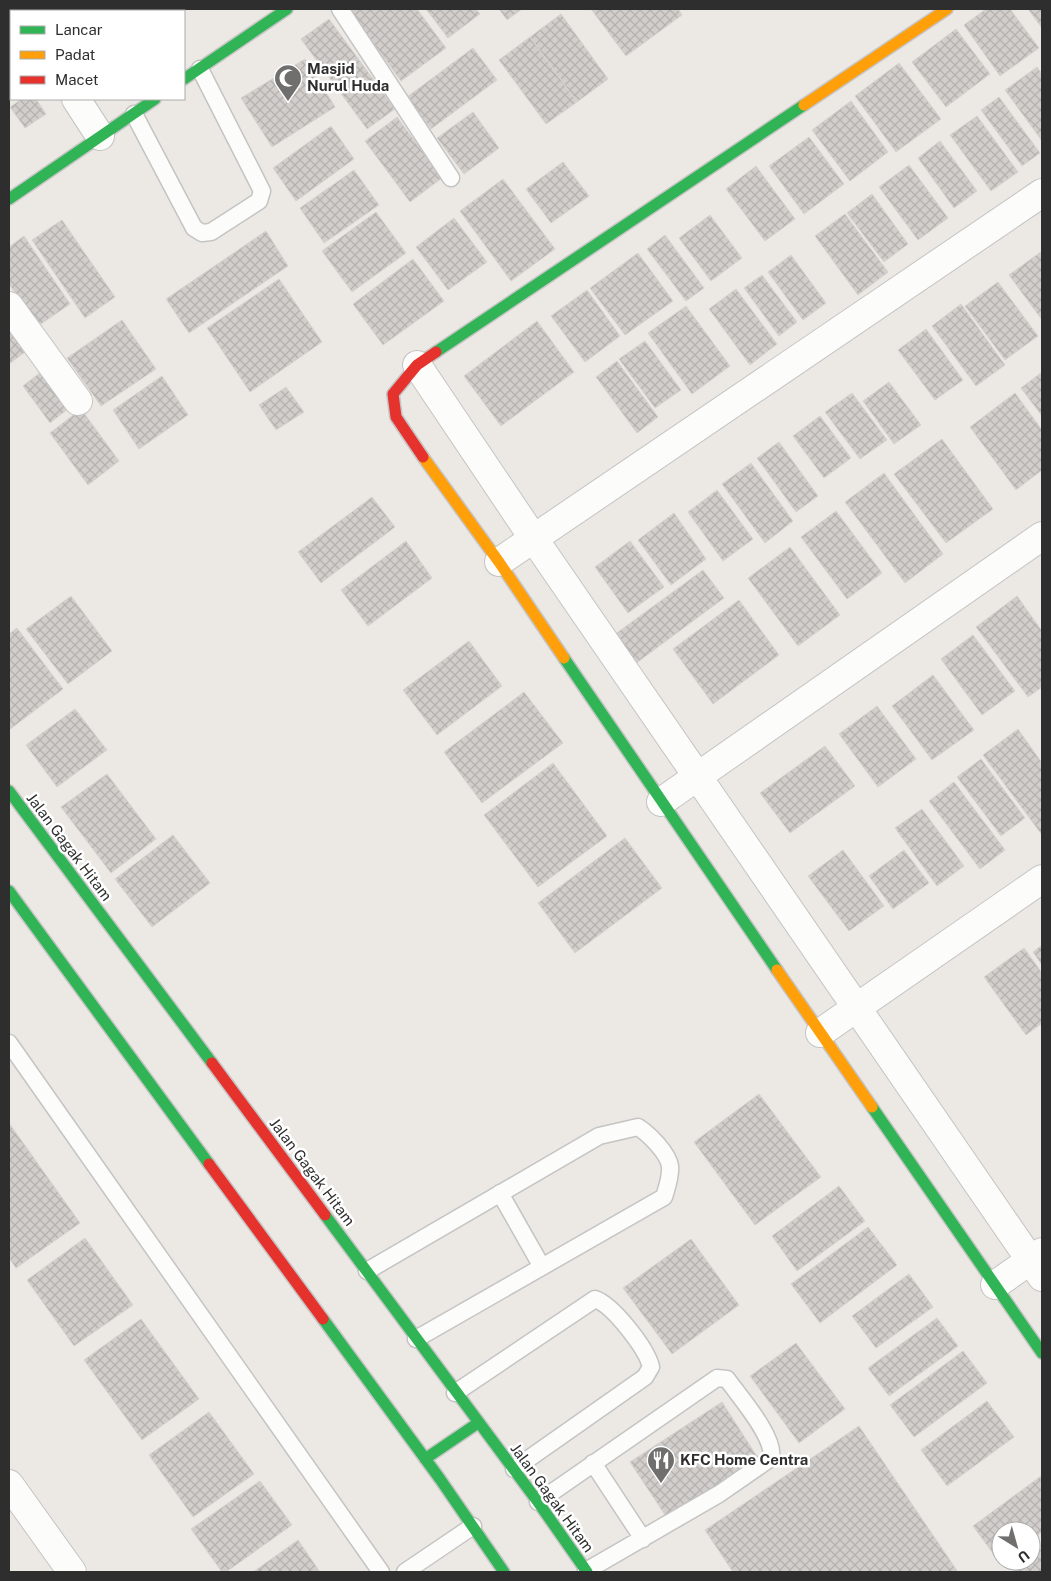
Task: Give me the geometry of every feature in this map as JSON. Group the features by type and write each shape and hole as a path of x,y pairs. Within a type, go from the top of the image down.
{"main road":[{"path":"188,75 287,9"},
{"path":"947,9 417,365 393,394 396,417 500,562 661,802 1042,1352"},
{"path":"9,199 154,100"},
{"name":"Jalan Gagak Hitam","path":"9,791 367,1271 455,1393 514,1469 587,1572"},
{"path":"9,892 425,1459 504,1572"},
{"path":"425,1459 478,1423"}],"street":[{"path":"77,100 100,136"},
{"path":"500,562 1042,193"},
{"path":"9,306 78,401"},
{"path":"417,365 534,539 857,1007 1038,1263 996,1285"},
{"path":"661,802 1042,536"},
{"path":"820,1033 1042,879"},
{"path":"9,1484 72,1572"}],"lane":[{"path":"340,9 451,178"},
{"path":"134,114 194,228 202,234 211,232 258,201 262,191 188,75"},
{"path":"9,1043 382,1572"},
{"path":"367,1271 599,1136 638,1127 650,1135 670,1164 670,1176 664,1197 416,1339"},
{"path":"500,1193 542,1267"},
{"path":"455,1393 595,1299 609,1308 648,1356 650,1367 645,1377 514,1469"},
{"path":"538,1502 720,1377 727,1379 758,1423 770,1445 772,1451 770,1458 719,1494 587,1572"},
{"path":"593,1463 643,1539"},
{"path":"406,1572 472,1526"}],"building":[{"path":"33,9 119,9 117,10"},
{"path":"350,9 417,9 446,48 401,81"},
{"path":"426,9 476,9 480,14 448,38"},
{"path":"499,9 522,9 507,20"},
{"path":"591,9 678,9 682,15 626,56"},
{"path":"986,9 1010,9 1039,48 1000,76 964,25"},
{"path":"1028,9 1042,9 1042,28"},
{"path":"561,14 608,79 577,102 530,37"},
{"path":"329,19 395,109 367,129 301,39"},
{"path":"956,29 990,74 946,107 912,62"},
{"path":"530,37 577,102 546,124 499,60"},
{"path":"473,48 497,80 431,129 407,97"},
{"name":"Masjid Nurul Huda","path":"305,59 335,107 272,147 241,98"},
{"path":"899,63 941,119 896,152 855,96"},
{"path":"1037,67 1042,74 1042,141 1005,90"},
{"path":"999,97 1040,153 1022,166 981,110"},
{"path":"20,100 37,100 46,114 25,128 10,107"},
{"path":"851,101 888,152 850,181 812,130"},
{"path":"473,112 499,148 464,174 437,138"},
{"path":"977,116 1018,172 991,191 950,135"},
{"path":"397,117 442,178 410,202 365,141"},
{"path":"331,126 354,159 296,201 273,168"},
{"path":"809,137 844,184 804,214 769,166"},
{"path":"940,141 977,191 954,208 918,158"},
{"path":"563,162 589,196 551,223 526,189"},
{"path":"909,165 948,218 918,240 879,187"},
{"path":"756,166 795,219 765,241 726,189"},
{"path":"354,170 379,205 324,243 300,208"},
{"path":"503,179 555,249 511,281 460,211"},
{"path":"872,194 908,244 884,262 847,213"},
{"path":"376,212 406,253 352,292 322,251"},
{"path":"845,214 888,272 858,295 815,236"},
{"path":"710,215 742,258 711,281 679,238"},
{"path":"454,218 487,262 448,290 416,247"},
{"path":"62,220 115,297 85,318 32,240"},
{"path":"266,231 288,266 189,333 166,299"},
{"path":"665,235 704,288 686,301 647,249"},
{"path":"24,236 70,304 38,326 9,284 9,247"},
{"path":"1042,251 1042,320 1009,275"},
{"path":"638,253 673,301 625,335 590,288"},
{"path":"791,255 826,303 803,320 768,272"},
{"path":"413,259 444,301 383,345 353,304"},
{"path":"762,275 797,322 779,336 744,288"},
{"path":"279,279 322,342 250,392 207,328"},
{"path":"998,282 1038,336 1005,360 965,306"},
{"path":"736,289 777,344 750,365 709,309"},
{"path":"587,290 620,336 585,362 551,316"},
{"path":"961,304 1005,365 976,386 932,326"},
{"path":"9,306 37,343 9,364"},
{"path":"686,306 730,366 692,394 648,333"},
{"path":"122,320 156,369 101,406 67,358"},
{"path":"537,321 574,372 501,426 464,376"},
{"path":"926,329 963,380 935,400 898,350"},
{"path":"645,341 681,390 655,408 619,359"},
{"path":"617,361 658,417 637,433 596,377"},
{"path":"46,368 73,405 50,423 23,386"},
{"path":"1042,372 1042,416 1021,388"},
{"path":"162,376 188,415 139,449 113,410"},
{"path":"889,382 921,425 894,444 863,401"},
{"path":"286,387 304,412 276,430 259,405"},
{"path":"852,393 887,440 860,459 825,412"},
{"path":"1015,393 1042,430 1042,470 1016,490 970,427"},
{"path":"81,409 119,461 88,485 50,433"},
{"path":"820,416 851,458 824,478 793,436"},
{"path":"942,439 993,509 946,543 894,474"},
{"path":"779,442 818,496 796,512 757,458"},
{"path":"751,463 793,521 765,543 722,484"},
{"path":"884,473 943,554 905,583 845,502"},
{"path":"717,490 753,539 723,561 688,512"},
{"path":"372,497 395,527 321,583 298,552"},
{"path":"836,511 882,573 847,599 801,537"},
{"path":"674,513 706,559 671,585 638,540"},
{"path":"406,541 432,578 368,626 341,590"},
{"path":"630,541 664,587 628,613 595,567"},
{"path":"790,547 840,615 798,646 748,578"},
{"path":"703,570 724,598 635,664 614,635"},
{"path":"71,596 112,651 68,684 26,629"},
{"path":"1017,596 1042,631 1042,687 1028,697 976,627"},
{"path":"739,600 779,655 713,704 673,649"},
{"path":"17,628 63,689 9,730 9,634"},
{"path":"973,635 1015,691 982,715 941,659"},
{"path":"469,641 502,686 437,735 403,690"},
{"path":"933,675 974,730 932,760 892,706"},
{"path":"524,692 563,743 482,803 444,752"},
{"path":"877,706 916,759 878,787 839,734"},
{"path":"75,709 107,750 57,787 26,745"},
{"path":"1018,729 1042,763 1042,835 983,755"},
{"path":"825,746 855,786 790,833 760,793"},
{"path":"981,759 1025,818 1001,836 957,777"},
{"path":"553,763 607,836 538,887 484,815"},
{"path":"107,774 156,839 111,873 61,807"},
{"path":"954,782 1005,850 980,869 929,801"},
{"path":"922,809 964,866 937,886 895,828"},
{"path":"173,835 210,883 152,927 115,879"},
{"path":"625,838 662,888 575,953 538,903"},
{"path":"843,850 884,906 849,931 808,876"},
{"path":"904,850 929,883 893,909 869,876"},
{"path":"1042,945 1042,965 1033,952"},
{"path":"1024,948 1042,973 1042,1023 1026,1035 984,977"},
{"path":"759,1094 821,1177 755,1225 694,1142"},
{"path":"9,1123 80,1223 16,1268 9,1258"},
{"path":"839,1186 865,1221 797,1271 772,1236"},
{"path":"868,1227 897,1265 820,1323 791,1284"},
{"path":"85,1238 133,1305 74,1346 27,1280"},
{"path":"691,1239 739,1305 672,1354 623,1288"},
{"path":"909,1274 933,1307 876,1348 852,1316"},
{"path":"937,1318 958,1346 889,1396 868,1368"},
{"path":"141,1319 199,1399 142,1440 84,1360"},
{"path":"796,1343 845,1409 799,1443 750,1376"},
{"path":"963,1351 987,1383 914,1437 890,1405"},
{"path":"987,1401 1014,1437 947,1486 921,1450"},
{"path":"722,1402 758,1458 667,1518 630,1462"},
{"path":"209,1412 254,1474 193,1517 149,1455"},
{"path":"859,1426 958,1572 733,1572 705,1530"},
{"path":"1041,1476 1042,1532 1041,1521 991,1521 991,1551 973,1526"},
{"path":"260,1481 292,1525 226,1572 222,1572 191,1529"},
{"path":"298,1540 320,1572 253,1572"},
{"path":"1041,1549 1042,1572 1016,1572 1041,1571"}],"traffic: fast":[{"path":"185,78 287,9"},
{"path":"9,199 154,100"},
{"path":"436,352 804,105"},
{"path":"564,658 777,970"},
{"path":"9,791 212,1063"},
{"path":"9,891 209,1164"},
{"path":"872,1107 1042,1353"},
{"path":"325,1215 538,1502 587,1572"},
{"path":"323,1319 440,1479 504,1572"},
{"path":"425,1459 478,1423"}],"traffic: slow":[{"path":"804,105 947,9"},
{"path":"423,457 499,562 564,658"},
{"path":"777,970 872,1107"}],"traffic: jam":[{"path":"423,457 396,417 393,394 417,365 436,352"},
{"path":"212,1063 325,1215"},
{"path":"209,1164 323,1319"}],"place":[{"name":"Masjid Nurul Huda","path":"288,102"},
{"name":"KFC Home Centra","path":"661,1484"}]}
